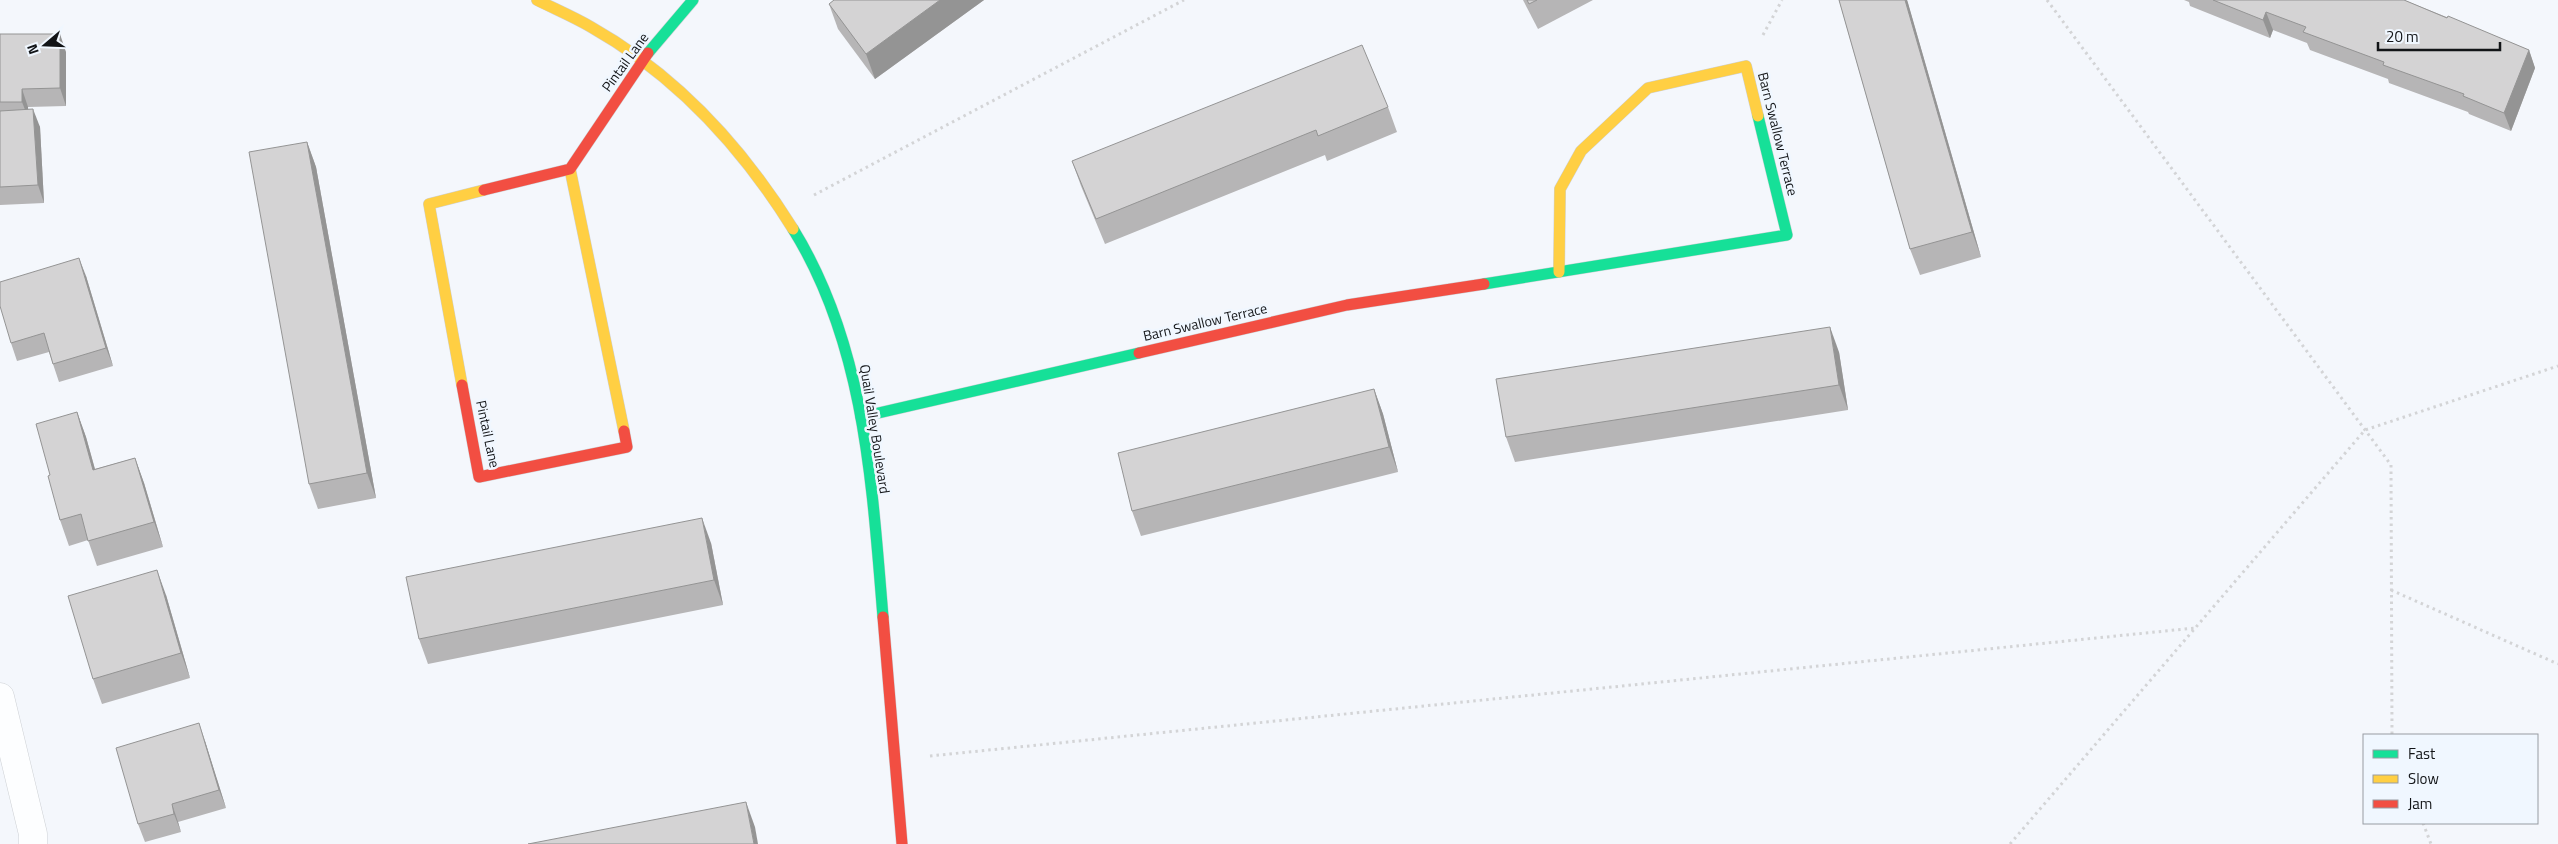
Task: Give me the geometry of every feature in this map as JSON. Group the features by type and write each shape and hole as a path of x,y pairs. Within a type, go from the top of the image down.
{"street":[{"name":"Quail Valley Boulevard","path":"537,0 605,34 688,95 731,140 751,165 782,212 808,257 830,305 848,355 861,417 870,484 902,844"},
{"name":"Pintail Lane","path":"570,169 627,447 479,477 429,204 570,169 642,60 693,0"},
{"name":"Barn Swallow Terrace","path":"861,417 1347,304 1559,272 1787,235 1746,66 1648,88 1580,151 1560,189 1559,272"},
{"path":"0,697 33,834 33,844"}],"path":[{"path":"782,212 1184,0"},
{"path":"2047,0 2391,465 2392,734"},
{"path":"2010,844 2365,430 2558,366"},
{"path":"2391,590 2558,664"},
{"path":"895,760 2195,628"},
{"path":"2423,824 2431,844"}],"building":[{"path":"834,0 940,0 866,54 829,4"},
{"path":"1527,0 1537,0 1529,4"},
{"path":"1839,0 1905,0 1972,232 1910,249"},
{"path":"2213,0 2404,0 2529,50 2504,113 2463,96 2464,94 2383,65 2384,62 2303,32 2306,27 2266,12 2263,20"},
{"path":"0,34 60,34 60,88 22,89 22,102 0,102"},
{"path":"1362,45 1388,107 1318,136 1316,130 1096,219 1072,161"},
{"path":"33,109 38,185 0,187 0,111"},
{"path":"307,142 367,473 309,484 249,152"},
{"path":"79,258 106,348 53,364 44,333 11,343 0,306 0,282"},
{"path":"1830,327 1839,385 1506,437 1496,379"},
{"path":"1374,389 1389,447 1132,511 1118,453"},
{"path":"77,412 93,470 135,458 154,522 88,541 81,514 60,520 36,424"},
{"path":"702,518 714,580 419,639 406,577"},
{"path":"157,570 181,653 93,679 68,596"},
{"path":"199,723 219,790 172,804 174,814 138,824 116,748"},
{"path":"746,802 754,844 528,844"}],"traffic: fast":[{"path":"648,53 693,0"},
{"path":"1484,284 1787,235 1758,116"},
{"path":"793,229 817,274 836,320 850,368 861,417 869,467 883,617"},
{"path":"861,417 1139,353"}],"traffic: slow":[{"path":"537,0 585,23 622,46 679,90 705,115 752,170 793,229"},
{"path":"1559,272 1560,189 1581,151 1648,88 1746,66 1758,116"},
{"path":"570,169 624,431"},
{"path":"462,385 429,204 484,190"}],"traffic: jam":[{"path":"484,190 570,169 648,53"},
{"path":"1139,353 1347,305 1484,284"},
{"path":"462,385 479,477 627,447 624,431"},
{"path":"883,617 902,844"}]}
